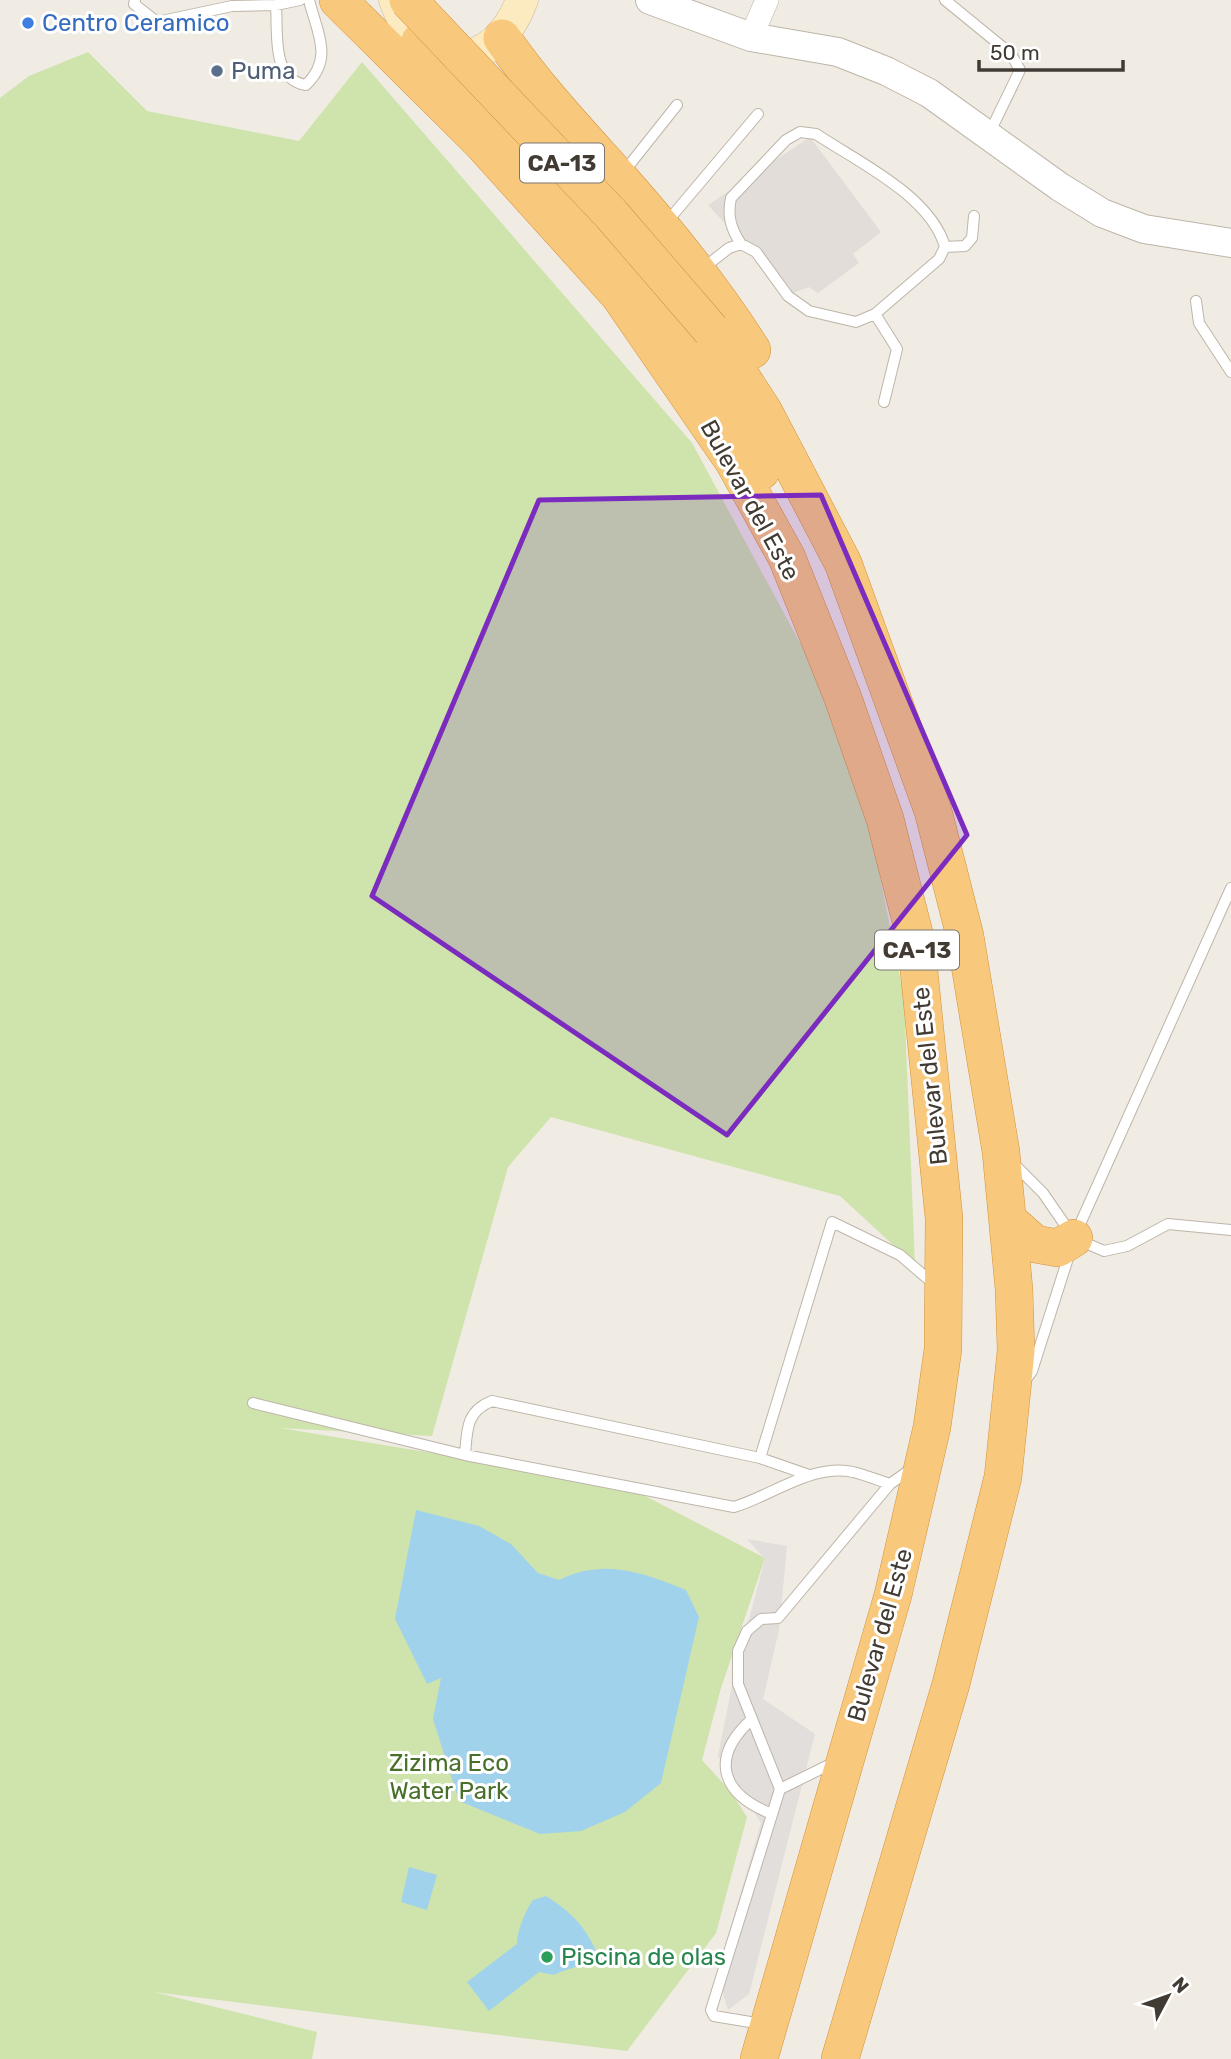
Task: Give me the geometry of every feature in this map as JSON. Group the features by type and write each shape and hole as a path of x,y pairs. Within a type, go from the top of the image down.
{"highway":[{"name":"Bulevar del Este","path":"338,0 481,142 620,295 734,462 787,558 843,698 885,819 916,941 944,1218 943,1349 925,1458 893,1595 764,2042"},
{"name":"CA-13","path":"408,0 611,214 711,330 764,412 843,563 933,811 965,936 1001,1152 1008,1220 1016,1351 1012,1398 1003,1476 951,1684 840,2059"},
{"path":"502,38 556,110"},
{"path":"420,41 618,254 673,322 710,374 732,408 760,467 787,558"},
{"path":"505,134 490,103 490,92 497,82 508,79 521,82 538,92 556,110 620,178 698,273 736,324 780,401 825,509 843,563"},
{"path":"1008,1220 1035,1244 1058,1248 1074,1238"},
{"path":"863,2059 924,1845 951,1684"}],"main road":[{"path":"395,0 403,20 420,41 444,53 473,56 502,38 514,20 522,0"}],"street":[{"path":"650,0 751,37 838,52 886,71 929,93 1060,187 1102,213 1144,229 1231,243"},
{"path":"751,37 767,0"}],"lane":[{"path":"135,0 134,4 157,22 232,6 276,5 300,0"},
{"path":"276,5 282,71 292,82 306,85 319,72 323,57 309,0"},
{"path":"945,0 1012,54 1020,71 988,135"},
{"path":"620,178 677,105"},
{"path":"662,228 758,114"},
{"path":"800,132 816,134 906,192 941,231 946,247 939,259 875,314 856,322 809,311 788,296 756,252 741,244 732,231 729,210 732,198 786,140 800,132"},
{"path":"946,247 965,246 972,238 974,216"},
{"path":"698,273 729,248 741,244"},
{"path":"1196,301 1199,323 1231,372"},
{"path":"875,314 897,349 884,402"},
{"path":"1012,1398 1032,1371 1074,1238 1231,888"},
{"path":"1001,1152 1043,1193 1074,1238 1104,1251 1127,1246 1168,1224 1231,1230"},
{"path":"760,1458 832,1222 901,1255 943,1293"},
{"path":"465,1455 469,1418 481,1405 492,1401 760,1458 809,1475"},
{"path":"253,1403 465,1455 734,1507 761,1499 809,1475 850,1471 890,1484"},
{"path":"764,2042 714,2016 711,2010 780,1789 738,1684 738,1651 747,1631 761,1619 778,1618 890,1484 925,1458"},
{"path":"752,1719 729,1744 725,1759 730,1783 748,1804 772,1814"},
{"path":"780,1789 845,1756"}],"highlighted area":[{"path":"821,495 967,835 727,1135 372,896 539,500"}],"shaded area":[{"path":"810,137 881,232 853,254 859,263 818,293 809,287 790,294 708,205"},
{"path":"747,1539 787,1546 779,1630 763,1699 815,1734 749,1994 728,2010 717,1974 761,1823 718,1756 734,1676 765,1559"}],"green space":[{"name":"Zizima Eco Water Park","path":"88,52 147,111 299,141 362,62 692,443 853,741 904,997 915,1265 840,1196 551,1117 508,1167 432,1436 280,1428 622,1484 765,1558 721,1688 702,1760 731,1792 747,1817 716,1933 627,2051 154,1992 317,2032 312,2059 0,2059 0,98 29,76"}],"water":[{"path":"416,1510 479,1526 511,1544 538,1573 559,1580 592,1570 623,1570 686,1590 699,1617 661,1783 625,1812 581,1831 540,1834 459,1801 433,1719 441,1678 427,1684 395,1619"},
{"path":"409,1867 437,1875 427,1910 401,1902"},
{"name":"Piscina de olas","path":"546,1896 576,1920 596,1951 582,1964 554,1975 539,1972 489,2011 467,1982 517,1944 530,1904 533,1900"}],"place":[{"name":"Centro Ceramico","path":"28,23"},
{"name":"Puma","path":"217,71"},
{"name":"Piscina de olas","path":"547,1957"}]}
